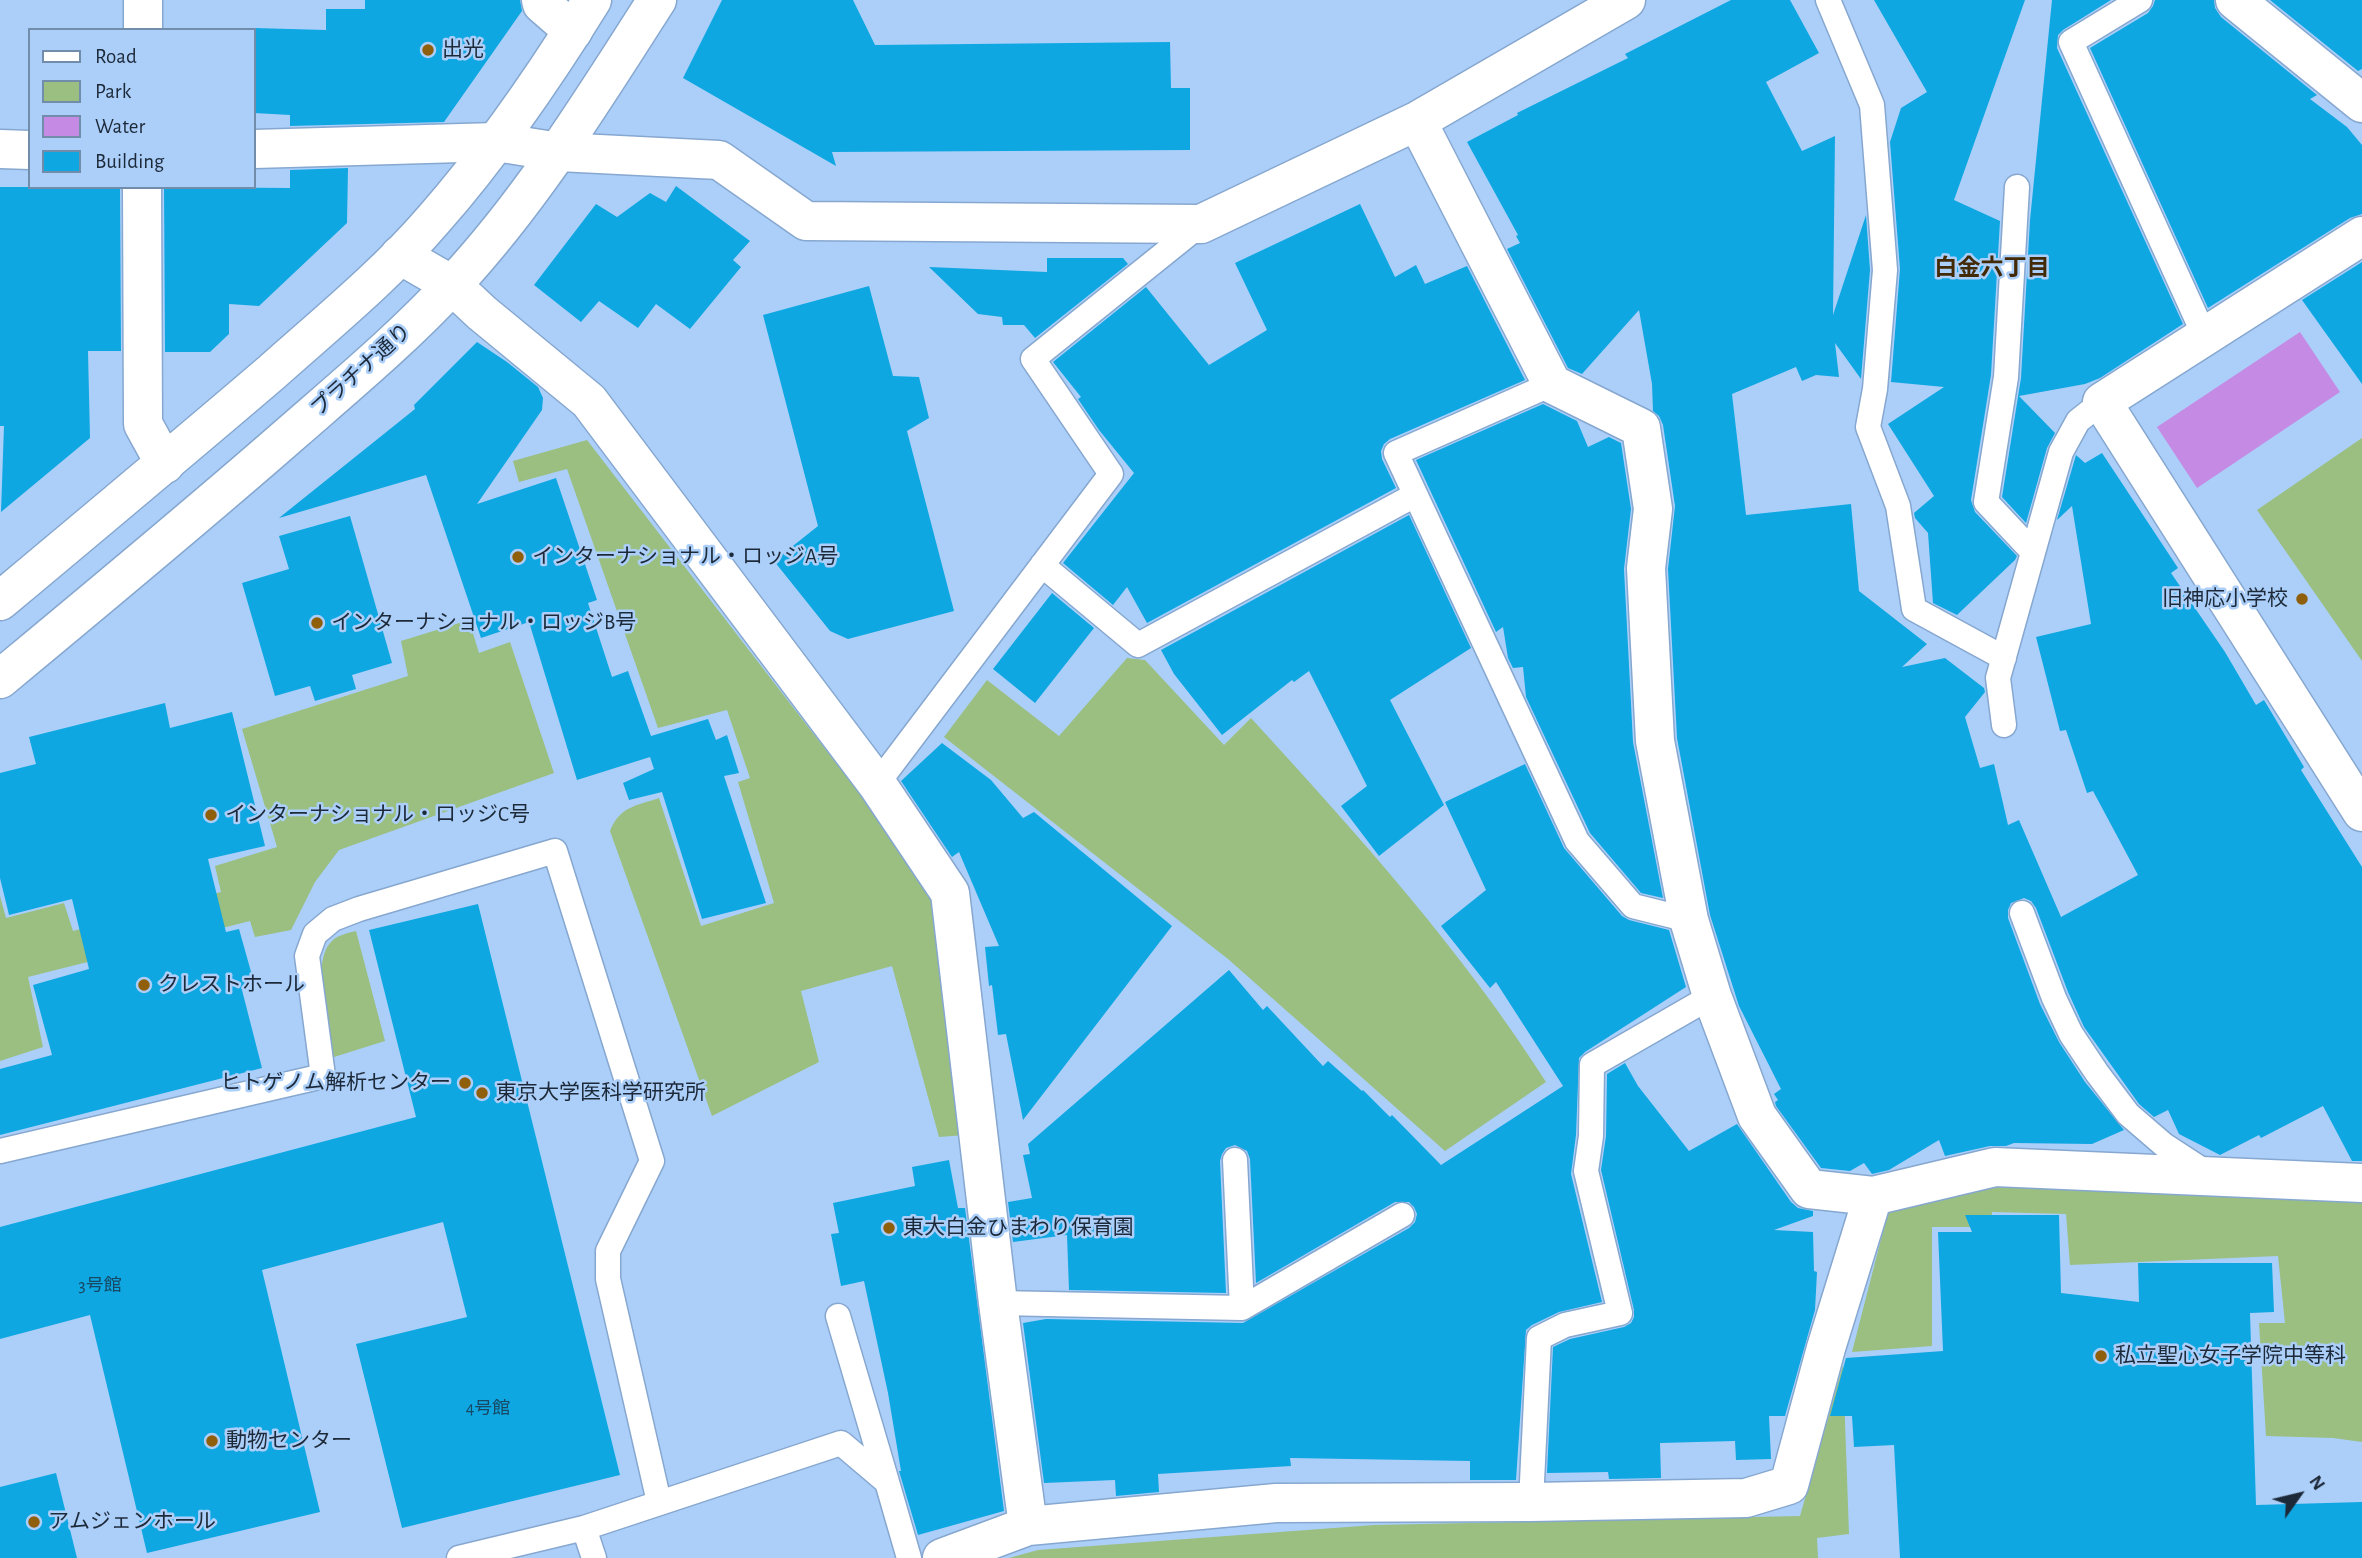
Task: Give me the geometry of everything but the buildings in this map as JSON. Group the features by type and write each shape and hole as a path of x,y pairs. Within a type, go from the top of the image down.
{"street":[{"path":"143,0 143,28"},
{"path":"0,601 165,464 332,319 434,220 496,142 583,16 542,4 541,0"},
{"name":"プラチナ通り","path":"0,679 198,515 372,363 452,285 559,152 657,0"},
{"path":"256,149 496,142 559,152 719,160 806,221 1201,224 1417,121 1626,0"},
{"path":"2235,0 2362,103"},
{"path":"1417,121 1552,384 1641,428 1653,509 1646,568 1655,741 1689,920 1712,996 1757,1116 1809,1189 1873,1196 1995,1167 2362,1183"},
{"path":"0,149 28,150"},
{"path":"142,189 143,424 165,464"},
{"path":"2362,236 2102,402 2362,812"},
{"path":"400,255 452,285 481,313 589,401 877,785 950,893 998,1303 1028,1526"},
{"path":"942,1558 1028,1526 1276,1503 1746,1498 1789,1485 1826,1348 1873,1196"}],"lane":[{"path":"1828,0 1872,106 1885,270 1875,390 1868,427 1898,506 1914,609 2004,658"},
{"path":"2140,0 2071,42 2205,337"},
{"path":"2017,187 2006,377 1986,502 2033,552"},
{"path":"877,785 1111,474 1033,359 1201,224"},
{"path":"1552,384 1396,453 1577,841 1633,906 1689,920"},
{"path":"2004,725 1998,678 2061,452 2078,421 2102,402"},
{"path":"1042,565 1138,645 1415,495"},
{"path":"0,1151 323,1076 306,956 315,934 334,919 359,909 555,851 652,1161 608,1251 608,1279 659,1502"},
{"path":"2022,913 2054,998 2071,1034 2097,1073 2128,1114 2164,1145 2214,1177"},
{"path":"1531,1502 1539,1338 1565,1325 1620,1313 1586,1171 1591,1136 1592,1065 1712,996"},
{"path":"1235,1160 1242,1308"},
{"path":"998,1303 1242,1308 1402,1215"},
{"path":"838,1316 909,1558"},
{"path":"459,1558 584,1528 841,1443 887,1482"},
{"path":"584,1528 594,1558"}],"green space":[{"path":"2362,438 2362,661 2257,510"},
{"path":"587,440 913,863 942,914 965,1135 939,1137 892,966 801,991 819,1062 712,1116 610,831 624,812 659,798 701,926 774,903 738,782 750,778 727,710 658,728 567,469 519,482 513,461"},
{"path":"469,620 479,653 510,642 554,773 339,850 315,882 291,930 255,937 250,921 28,977 43,1047 0,1061 0,896 6,918 64,903 73,931 221,892 215,866 277,847 242,729 408,676 401,641"},
{"path":"1127,658 1145,660 1224,745 1251,718 1369,849 1444,939 1514,1033 1546,1082 1445,1151 1228,959 944,737 987,680 1059,736"},
{"path":"356,931 385,1041 334,1057 325,1014 322,965 331,942 339,936"},
{"path":"1991,1187 2362,1196 2362,1442 2333,1438 2266,1436 2259,1323 2285,1323 2278,1256 2070,1265 2066,1214 1992,1212 1991,1227 1932,1227 1932,1346 1852,1352 1888,1212"},
{"path":"1843,1365 1849,1534 1817,1538 1818,1558 1009,1558 1038,1550 1374,1525 1800,1516"}],"water":[{"path":"2300,332 2340,392 2197,488 2157,427"}],"place":[{"name":"出光","path":"428,50"},
{"name":"インターナショナル・ロッジA号","path":"518,557"},
{"name":"旧神応小学校","path":"2302,599"},
{"name":"インターナショナル・ロッジB号","path":"317,623"},
{"name":"インターナショナル・ロッジC号","path":"211,815"},
{"name":"クレストホール","path":"144,985"},
{"name":"ヒトゲノム解析センター","path":"465,1083"},
{"name":"東京大学医科学研究所","path":"482,1093"},
{"name":"東大白金ひまわり保育園","path":"889,1228"},
{"name":"私立聖心女子学院中等科","path":"2101,1356"},
{"name":"動物センター","path":"212,1441"},
{"name":"アムジェンホール","path":"34,1522"}],"district":[{"name":"白金六丁目","path":"1992,268"}]}
